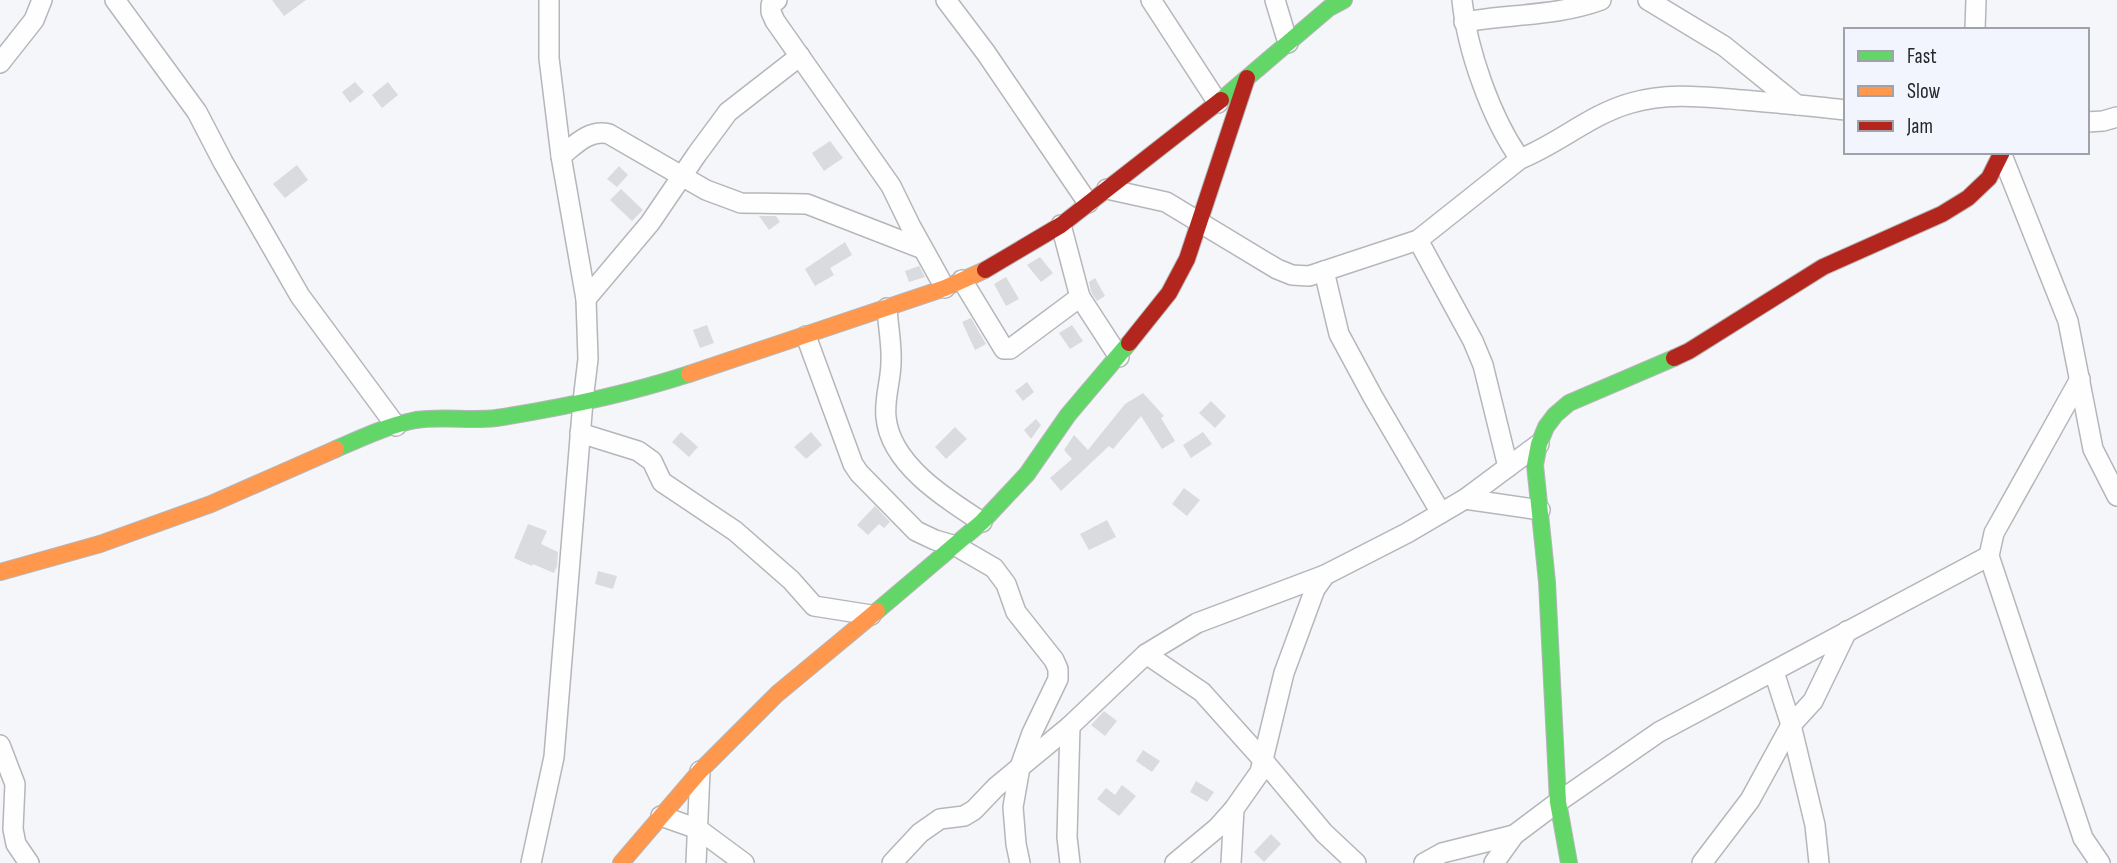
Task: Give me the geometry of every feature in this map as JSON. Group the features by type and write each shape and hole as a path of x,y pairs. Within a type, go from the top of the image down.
{"street":[{"path":"0,63 34,20 42,0"},
{"path":"115,0 198,112 223,162 300,296 396,426"},
{"path":"531,863 554,757 588,359 586,299 561,156 549,58 549,0"},
{"path":"777,0 771,5 771,12 891,186 923,249 1004,349 1010,349 1080,297"},
{"path":"946,0 986,53 1088,204"},
{"path":"1151,0 1218,103"},
{"path":"1275,0 1288,43"},
{"path":"0,572 100,544 186,513 358,439 396,426 417,420 494,418 655,385 954,284 1061,225 1218,103 1329,8 1344,0"},
{"path":"1462,0 1464,22 1485,90 1508,142 1520,159"},
{"path":"1464,22 1494,16 1538,13 1601,0"},
{"path":"1648,0 1724,46 1797,105"},
{"path":"1975,28 1976,0"},
{"path":"586,299 650,223 728,112 800,56"},
{"path":"621,863 700,771 777,694 956,546 1027,474 1068,415 1169,293 1187,259 1247,78"},
{"path":"1107,189 1166,202 1277,270 1308,276 1418,240 1520,159 1593,119 1629,103 1667,95 1844,110"},
{"path":"2089,122 2117,117"},
{"path":"561,156 589,134 600,131 706,190 741,203 807,204 923,249"},
{"path":"1569,863 1558,802 1547,582 1535,465 1546,427 1569,403 1689,351 1823,267 1951,209 1968,198 1989,178 2001,154"},
{"path":"2002,154 2068,321 2093,449 2117,496"},
{"path":"1061,225 1080,297 1119,356"},
{"path":"1418,240 1483,365 1508,467"},
{"path":"1324,271 1339,334 1441,513"},
{"path":"887,308 891,362 886,420 897,448 923,482 982,522"},
{"path":"806,336 853,464 859,473 916,531 956,546 994,568 1006,584 1016,612 1058,668 1058,679 1032,733 1020,767 1013,807 1020,863"},
{"path":"2080,379 1994,533 1990,556 2083,838 2100,863"},
{"path":"580,433 638,450 652,461 662,482 735,531 791,580 814,606 871,615"},
{"path":"892,863 920,833 940,819 968,814 1070,726 1146,654 1197,623 1325,575 1407,533 1465,499 1539,444"},
{"path":"1465,499 1540,510"},
{"path":"1494,863 1514,835 1659,732 1990,556"},
{"path":"1175,863 1217,828 1260,772 1284,673 1315,589 1325,575"},
{"path":"1702,863 1750,800 1791,725 1813,701 1847,631"},
{"path":"1146,654 1202,692 1324,833 1356,863"},
{"path":"1774,672 1791,725 1815,825 1819,863"},
{"path":"1070,726 1070,863"},
{"path":"0,745 15,784 13,829 16,844 29,863"},
{"path":"696,863 700,771"},
{"path":"1231,863 1234,809"},
{"path":"662,816 698,829 744,863"},
{"path":"1424,863 1442,853 1514,835"}],"building":[{"path":"272,0 306,0 284,16"},
{"path":"355,82 364,92 350,103 342,92"},
{"path":"388,82 398,95 382,108 372,95"},
{"path":"830,141 843,158 824,171 812,153"},
{"path":"297,165 308,180 285,198 273,184"},
{"path":"619,166 628,175 617,187 607,179"},
{"path":"621,189 643,210 632,221 610,200"},
{"path":"759,216 776,216 780,222 769,230"},
{"path":"845,242 852,255 830,268 834,275 815,286 805,269"},
{"path":"1040,257 1053,273 1041,282 1027,265"},
{"path":"919,266 925,277 909,282 905,271"},
{"path":"1006,277 1019,299 1006,306 994,284"},
{"path":"1095,278 1105,296 1097,301 1089,282"},
{"path":"971,318 986,344 975,350 962,322"},
{"path":"707,325 714,343 700,348 693,330"},
{"path":"1072,325 1083,341 1070,349 1059,333"},
{"path":"1027,382 1034,392 1023,401 1015,391"},
{"path":"1143,393 1164,416 1161,418 1175,441 1162,449 1141,416 1113,449 1109,446 1061,491 1050,478 1072,459 1064,450 1074,435 1088,450 1125,404"},
{"path":"1211,401 1226,416 1215,428 1199,413"},
{"path":"1036,419 1041,425 1031,439 1024,430"},
{"path":"955,427 967,439 946,459 935,447"},
{"path":"681,432 698,447 689,457 672,442"},
{"path":"811,432 822,445 806,459 794,447"},
{"path":"1203,432 1212,444 1191,458 1183,445"},
{"path":"1184,488 1200,500 1187,516 1172,504"},
{"path":"875,506 890,522 884,528 879,524 868,535 857,525"},
{"path":"1107,520 1116,537 1089,550 1080,534"},
{"path":"528,524 547,531 541,544 558,552 554,573 514,558"},
{"path":"598,571 617,576 613,589 595,584"},
{"path":"1104,711 1117,721 1105,736 1091,725"},
{"path":"1143,750 1160,761 1152,772 1136,761"},
{"path":"1196,781 1214,792 1207,802 1190,792"},
{"path":"1122,785 1136,796 1119,816 1097,799 1106,788 1115,795"},
{"path":"1271,834 1281,844 1264,862 1254,852"}],"traffic: fast":[{"path":"1221,100 1329,8 1344,0"},
{"path":"877,611 982,522 1027,474 1068,415 1129,343"},
{"path":"1569,863 1558,802 1547,582 1535,465 1539,444 1546,427 1569,403 1674,358"},
{"path":"336,449 406,422 436,418 486,419 520,414 618,394 689,374"}],"traffic: slow":[{"path":"689,374 945,288 985,270"},
{"path":"0,572 100,544 211,504 336,449"},
{"path":"621,863 700,771 777,694 877,611"}],"traffic: jam":[{"path":"1129,343 1169,293 1187,259 1247,78"},
{"path":"985,270 1061,225 1221,100"},
{"path":"1674,358 1823,267 1942,214 1968,198 1989,178 2001,154"}]}
